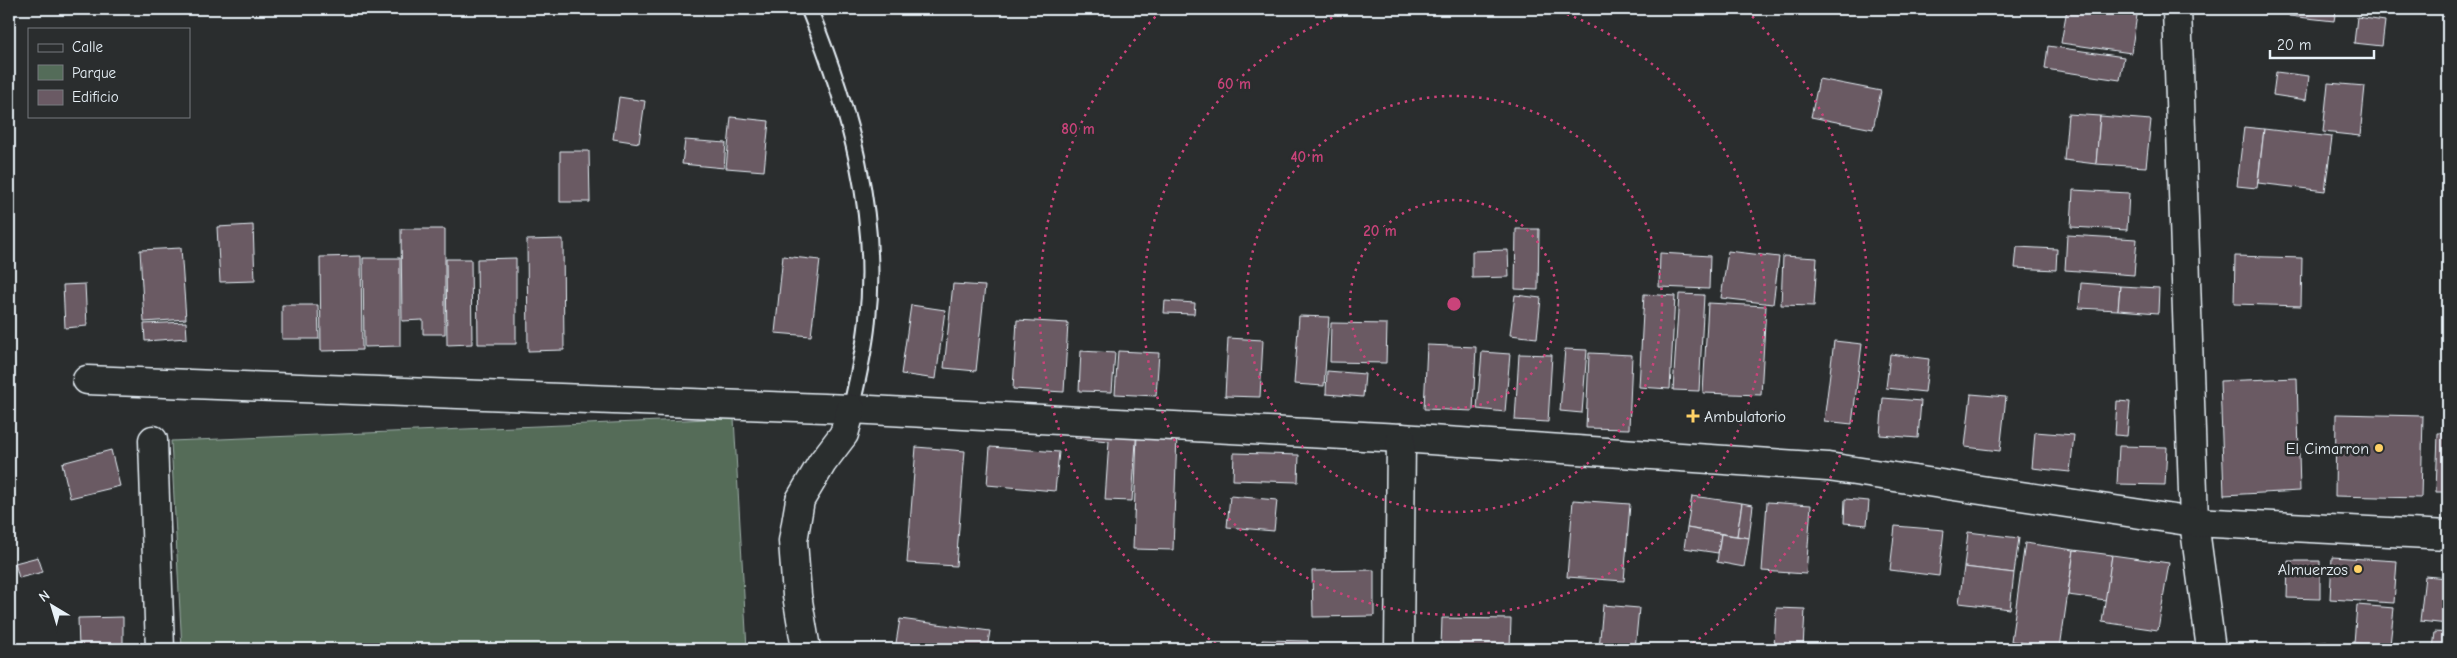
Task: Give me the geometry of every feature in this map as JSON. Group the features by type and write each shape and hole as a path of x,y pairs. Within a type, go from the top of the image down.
{"street":[{"path":"2177,9 2194,522 2211,649"},
{"path":"87,380 851,410 1401,438 1828,467 2194,522 2448,535"},
{"path":"806,649 796,594 793,541 800,500 844,434 851,410"},
{"path":"1400,649 1401,438"},
{"path":"153,440 160,649"}],"lane":[{"path":"809,9 831,64 848,121 860,176 868,231 870,276 868,322 851,410"}],"green space":[{"path":"734,418 747,649 182,649 171,441"}],"building":[{"path":"2067,9 2138,9 2131,53 2061,43"},
{"path":"2289,9 2336,9 2334,21 2289,16"},
{"path":"2357,17 2385,21 2382,46 2354,43"},
{"path":"2048,46 2124,57 2120,80 2045,69"},
{"path":"2276,72 2309,76 2306,100 2273,95"},
{"path":"1819,79 1881,91 1873,129 1811,117"},
{"path":"2328,83 2365,86 2360,136 2323,132"},
{"path":"619,97 645,101 639,143 613,139"},
{"path":"2068,114 2100,116 2096,164 2064,160"},
{"path":"2100,116 2151,120 2146,167 2096,164"},
{"path":"731,117 769,121 764,171 726,168"},
{"path":"2244,127 2264,129 2257,188 2237,186"},
{"path":"2264,129 2332,137 2325,191 2258,183"},
{"path":"685,140 726,143 724,168 682,164"},
{"path":"560,151 589,151 590,202 560,202"},
{"path":"2073,190 2129,193 2127,230 2071,227"},
{"path":"253,225 255,281 220,282 217,227"},
{"path":"401,229 445,229 445,334 423,334 423,320 402,321"},
{"path":"1516,229 1539,229 1538,290 1515,289"},
{"path":"2067,235 2137,239 2134,275 2065,270"},
{"path":"563,239 564,350 528,351 527,240"},
{"path":"2017,247 2057,249 2056,270 2015,268"},
{"path":"181,248 186,319 144,322 140,250"},
{"path":"1508,250 1509,277 1472,278 1472,251"},
{"path":"1728,251 1779,257 1773,304 1721,298"},
{"path":"1660,253 1710,256 1709,289 1659,287"},
{"path":"361,256 362,350 321,351 320,257"},
{"path":"783,256 820,260 811,336 775,333"},
{"path":"1783,256 1817,258 1814,306 1781,305"},
{"path":"2235,256 2302,258 2301,306 2234,304"},
{"path":"363,258 400,258 400,346 364,347"},
{"path":"516,258 516,344 478,344 477,259"},
{"path":"446,259 471,259 472,344 447,345"},
{"path":"2081,283 2120,286 2118,310 2079,308"},
{"path":"85,284 87,326 65,328 63,285"},
{"path":"953,284 985,286 976,371 944,368"},
{"path":"2120,286 2159,288 2158,313 2118,310"},
{"path":"1644,294 1675,296 1670,389 1639,387"},
{"path":"1679,294 1704,295 1699,391 1673,390"},
{"path":"1515,295 1541,298 1537,338 1510,335"},
{"path":"1165,301 1195,303 1194,314 1164,313"},
{"path":"1708,303 1766,306 1761,395 1703,393"},
{"path":"282,305 318,305 319,339 282,339"},
{"path":"911,305 945,310 936,379 901,374"},
{"path":"1299,316 1329,317 1324,386 1294,384"},
{"path":"1017,320 1068,323 1064,392 1013,389"},
{"path":"186,322 187,338 145,341 144,324"},
{"path":"1331,323 1387,324 1386,363 1330,362"},
{"path":"1228,338 1263,340 1260,397 1225,396"},
{"path":"1834,341 1862,344 1852,424 1824,421"},
{"path":"1427,345 1476,347 1473,411 1424,409"},
{"path":"1565,349 1587,350 1582,413 1560,411"},
{"path":"1081,351 1115,353 1112,392 1079,391"},
{"path":"1118,351 1159,353 1156,396 1115,394"},
{"path":"1482,352 1510,354 1505,412 1477,409"},
{"path":"1589,353 1632,355 1629,429 1586,428"},
{"path":"1519,354 1552,355 1548,422 1515,420"},
{"path":"1890,354 1929,359 1925,392 1886,388"},
{"path":"1327,371 1365,374 1363,397 1326,394"},
{"path":"2297,378 2300,491 2224,495 2220,381"},
{"path":"1971,394 2006,397 2000,451 1965,447"},
{"path":"1883,398 1921,401 1918,438 1880,435"},
{"path":"2117,401 2130,402 2127,436 2115,435"},
{"path":"2336,414 2423,416 2421,498 2335,496"},
{"path":"1076,424 1137,427 1132,501 1105,500 1109,441 1075,438"},
{"path":"2035,432 2074,435 2070,472 2032,468"},
{"path":"1137,433 1177,434 1173,550 1133,549"},
{"path":"2438,433 2448,433 2448,492 2436,492"},
{"path":"2119,446 2167,447 2165,485 2117,484"},
{"path":"916,447 965,451 956,566 907,563"},
{"path":"990,447 1059,452 1055,491 987,485"},
{"path":"111,450 120,486 70,498 62,463"},
{"path":"1234,453 1299,455 1298,482 1233,480"},
{"path":"1230,496 1277,500 1274,531 1227,527"},
{"path":"1692,496 1742,503 1737,536 1687,528"},
{"path":"1845,499 1869,501 1867,525 1844,523"},
{"path":"1573,500 1630,504 1624,581 1567,577"},
{"path":"1767,502 1811,505 1806,574 1762,571"},
{"path":"1742,503 1753,505 1749,538 1737,536"},
{"path":"1895,526 1944,530 1939,576 1890,570"},
{"path":"1687,528 1721,534 1718,553 1684,548"},
{"path":"1968,532 2019,538 2014,573 1964,567"},
{"path":"1721,534 1749,538 1744,567 1717,562"},
{"path":"2025,543 2074,550 2060,648 2011,641"},
{"path":"2074,550 2112,555 2106,600 2068,595"},
{"path":"2112,555 2169,563 2158,630 2102,622"},
{"path":"38,557 43,572 19,578 15,563"},
{"path":"2332,557 2397,561 2394,603 2330,599"},
{"path":"2288,561 2320,561 2320,599 2287,598"},
{"path":"1964,567 2014,573 2010,609 1959,603"},
{"path":"1374,570 1374,616 1313,617 1312,571"},
{"path":"2425,576 2448,578 2448,624 2420,621"},
{"path":"1603,605 1639,608 1635,649 1599,649"},
{"path":"2357,605 2394,608 2390,645 2354,643"},
{"path":"1776,608 1805,609 1803,649 1774,649"},
{"path":"123,617 123,649 79,649 78,618"},
{"path":"1442,618 1511,619 1510,649 1441,649"},
{"path":"900,619 990,631 987,649 895,649"},
{"path":"2435,632 2448,633 2448,649 2433,649"},
{"path":"1262,640 1308,641 1307,649 1262,649"},
{"path":"2327,642 2327,649 2290,649 2290,644"}],"place":[{"name":"Ambulatorio","path":"1693,416"},
{"name":"El Cimarron","path":"2379,448"},
{"name":"Almuerzos","path":"2358,569"}]}
